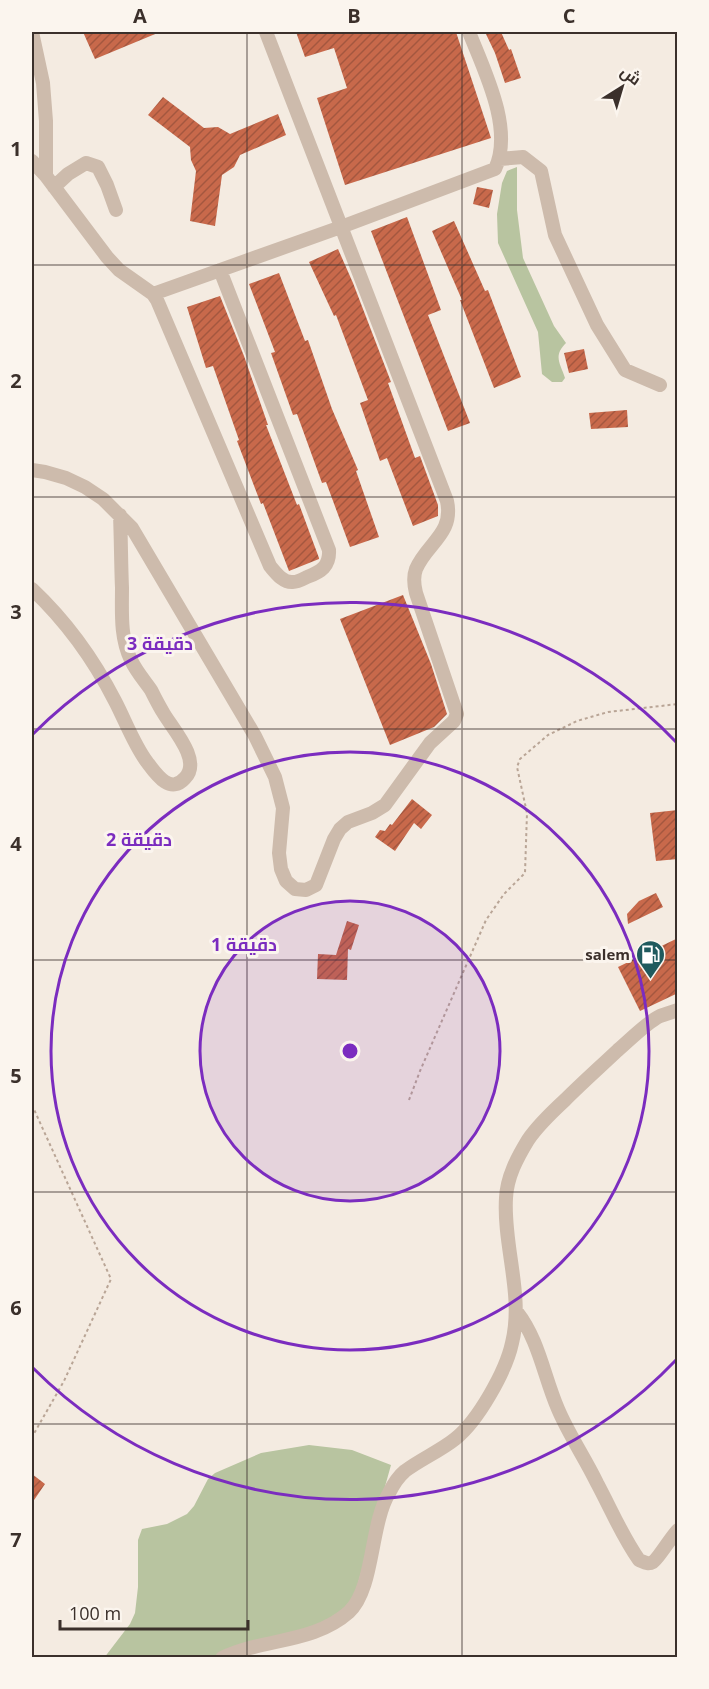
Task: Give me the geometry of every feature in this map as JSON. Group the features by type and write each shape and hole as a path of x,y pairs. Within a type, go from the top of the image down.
{"street":[{"path":"32,32 43,83 50,181"},
{"path":"32,470 55,475 85,487 103,499 120,515 142,543 255,736 275,777 283,808 279,853 281,869 286,881 295,889 306,890 316,885 340,829 348,822 372,813 385,805 430,743 454,721 456,714 414,581 416,570 447,524 449,512 447,501 266,32"},
{"path":"153,294 495,169 500,159 501,148 498,108 469,32"},
{"path":"500,159 523,157 541,171 555,236 597,325 625,370 660,385"},
{"path":"32,161 50,181 107,257 158,300 270,566 284,580 293,583 324,569 328,563 329,550 220,270"},
{"path":"50,181 86,163 98,167 116,210"},
{"path":"32,589 52,609 90,656 144,758 161,780 168,784 176,784 184,780 189,774 188,755 130,658 123,632 120,515"},
{"path":"222,1658 243,1650 289,1640 324,1629 349,1612 356,1604 364,1582 382,1508 388,1494 404,1472 443,1448 468,1428 505,1365 512,1344 516,1312 505,1211 507,1182 519,1156 529,1139 548,1116 598,1068 659,1017 678,1010"},
{"path":"516,1312 531,1333 549,1388 572,1438 639,1560 652,1563 678,1530"}],"path":[{"path":"409,1100 486,920 504,894 525,873 527,813 517,767 520,759 548,735 577,721 608,712 678,704"},
{"path":"32,1105 111,1279 64,1381 32,1437"}],"green space":[{"path":"517,167 517,210 523,258 554,326 566,343 559,356 565,378 562,382 552,382 542,374 538,332 498,243 497,214 502,183 507,171"},
{"path":"309,1445 352,1450 391,1465 350,1612 235,1657 104,1658 130,1624 135,1613 138,1587 138,1540 142,1529 167,1524 187,1514 194,1506 208,1479 215,1473 261,1453"}],"building":[{"path":"83,32 160,32 95,59"},
{"path":"296,32 456,32 491,138 345,185 317,98 347,88 334,48 305,57"},
{"path":"485,32 501,32 509,50 511,49 521,78 505,83"},
{"path":"163,97 204,128 218,127 230,134 278,114 286,135 240,155 234,167 222,175 215,226 190,221 196,171 191,160 190,147 148,115"},
{"path":"477,187 493,190 489,208 473,204"},
{"path":"407,217 441,310 428,315 470,423 448,431 371,231"},
{"path":"454,221 485,291 488,290 521,377 494,388 460,300 462,300 432,231"},
{"path":"338,249 391,382 388,383 415,458 420,456 438,505 438,516 413,526 387,458 380,461 360,403 368,400 336,315 334,316 309,262"},
{"path":"279,273 305,341 308,340 332,409 358,470 356,471 379,537 350,547 326,482 322,483 297,414 293,415 271,353 275,352 249,284"},
{"path":"220,296 244,356 268,425 266,425 319,558 289,571 237,441 239,440 213,366 206,368 187,307"},
{"path":"584,349 588,369 569,373 564,353"},
{"path":"627,410 628,427 591,429 589,413"},
{"path":"403,595 431,664 447,714 434,727 390,745 340,619"},
{"path":"412,799 432,815 421,829 414,823 395,851 375,837 380,830 385,831 390,824 392,825"},
{"path":"678,810 678,859 656,861 650,813"},
{"path":"656,893 663,907 628,924 627,914 639,901"},
{"path":"347,921 359,925 351,950 348,949 347,980 317,979 318,954 336,955"},
{"name":"salem","path":"678,938 678,993 640,1011 618,967"},
{"path":"32,1474 45,1484 32,1503"}],"place":[{"name":"salem","path":"651,980"}]}
